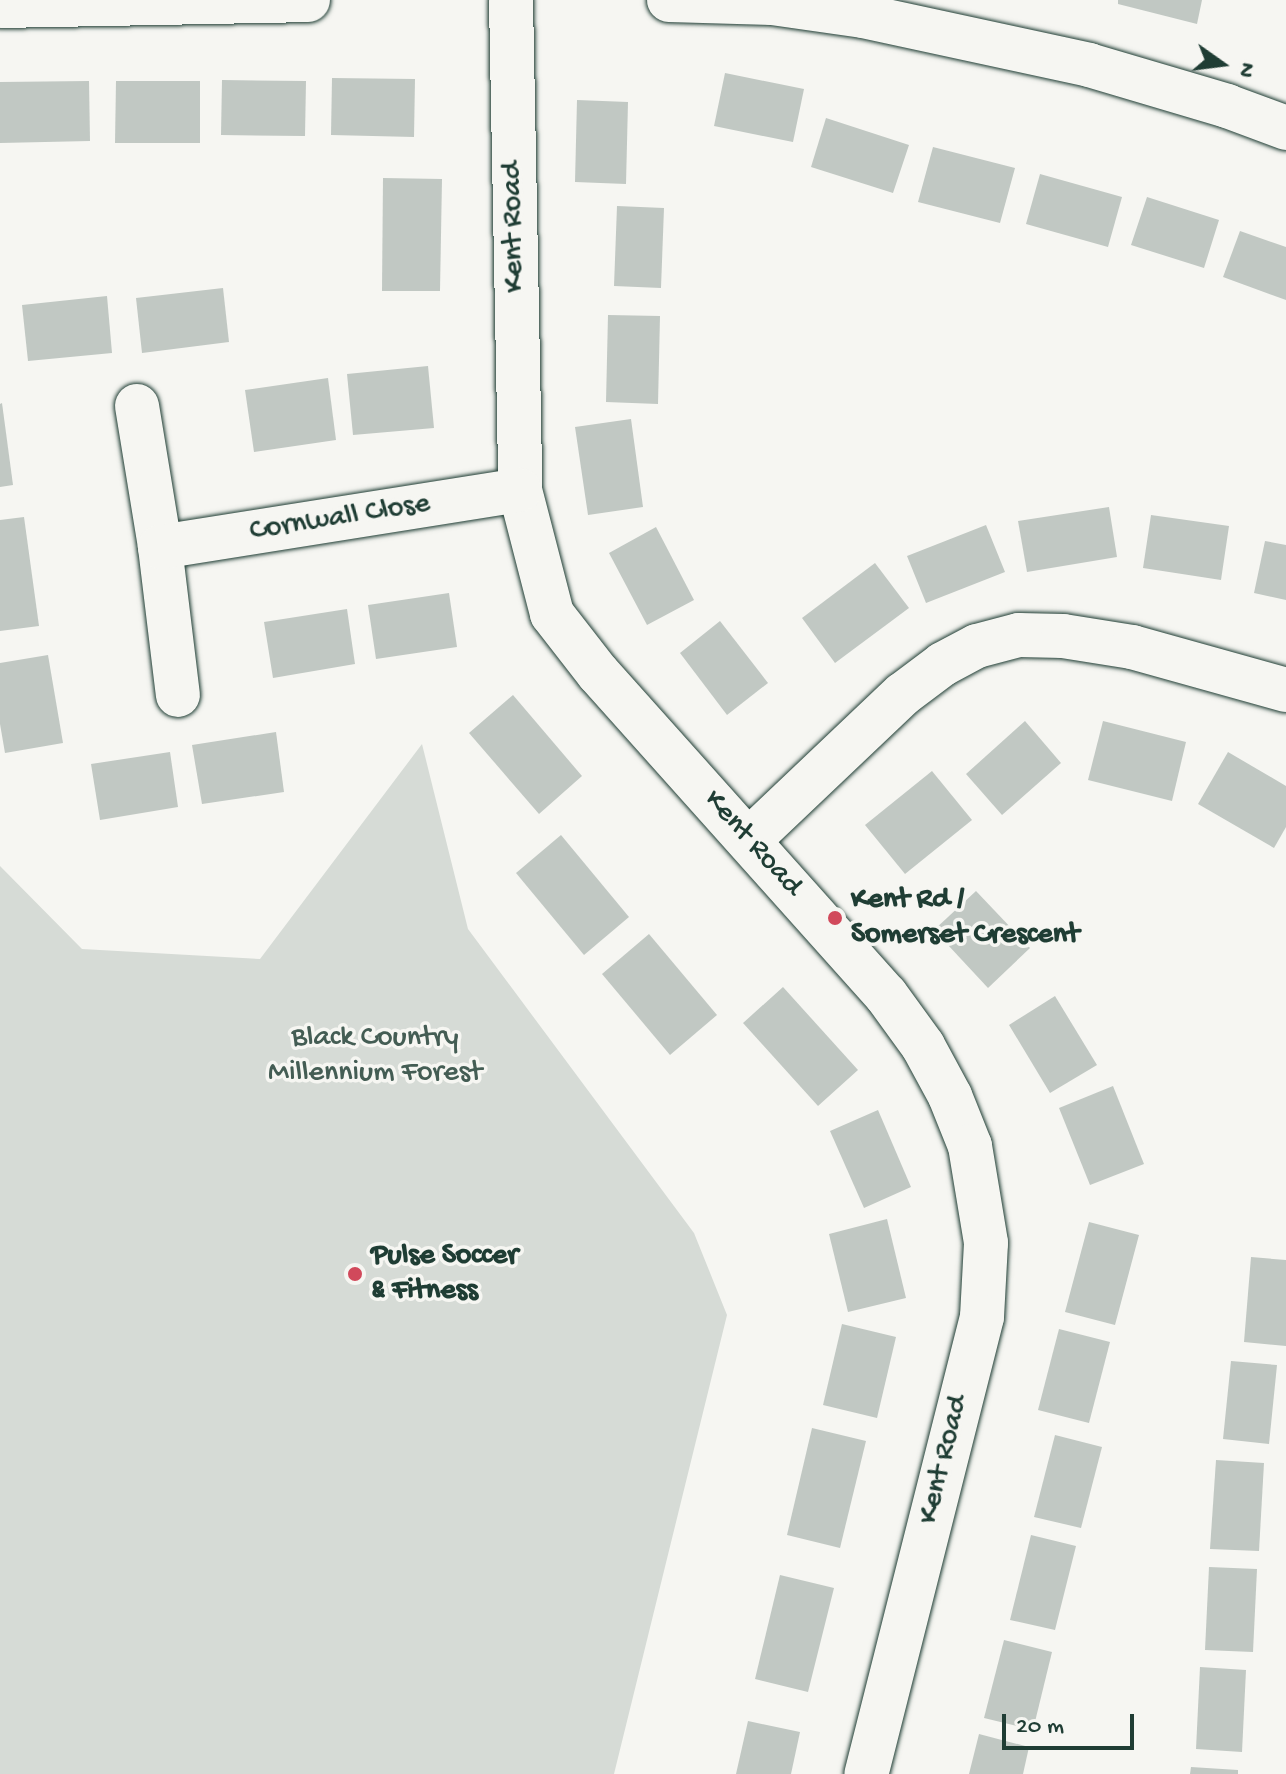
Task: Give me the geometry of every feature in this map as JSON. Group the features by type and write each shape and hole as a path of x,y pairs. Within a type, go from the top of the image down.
{"street":[{"path":"21,4 308,0"},
{"name":"Kent Road","path":"511,0 520,490 552,614 598,673 886,995 923,1046 950,1096 970,1146 986,1243 982,1317 866,1774"},
{"path":"669,0 772,3 863,16 1089,65 1227,106 1286,128"},
{"path":"137,406 160,547 178,695"},
{"name":"Cornwall Close","path":"160,547 520,490"},
{"path":"749,840 903,694 943,664 977,646 1019,635 1063,636 1132,647 1286,690"}],"green space":[{"name":"Pulse Soccer & Fitness","path":"422,744 468,929 694,1233 727,1315 614,1774 0,1774 0,866 82,949 260,959"}],"building":[{"path":"1118,0 1202,0 1197,24 1118,4"},
{"path":"725,73 804,89 793,142 714,126"},
{"path":"332,78 415,79 414,137 331,135"},
{"path":"222,80 306,81 305,136 221,135"},
{"path":"89,81 90,141 0,143 0,82"},
{"path":"116,81 200,81 200,143 115,143"},
{"path":"577,100 628,102 626,184 575,182"},
{"path":"826,118 909,145 893,193 811,167"},
{"path":"933,147 1015,168 1000,223 918,202"},
{"path":"1040,174 1122,197 1108,247 1026,224"},
{"path":"383,178 442,179 440,291 382,291"},
{"path":"1147,197 1219,220 1204,268 1131,245"},
{"path":"617,206 664,208 661,288 614,286"},
{"path":"1240,231 1286,247 1286,300 1223,277"},
{"path":"223,288 229,342 142,353 136,298"},
{"path":"107,296 112,353 28,361 22,305"},
{"path":"608,315 660,316 658,404 606,402"},
{"path":"428,366 434,428 353,435 347,374"},
{"path":"328,378 336,440 254,452 245,390"},
{"path":"0,404 13,485 0,487"},
{"path":"631,419 643,507 588,515 575,427"},
{"path":"1109,507 1117,557 1027,572 1018,521"},
{"path":"1151,515 1229,526 1221,580 1143,568"},
{"path":"24,517 39,626 0,631 0,520"},
{"path":"986,525 1005,572 926,603 907,556"},
{"path":"656,527 694,600 647,625 609,553"},
{"path":"1265,541 1286,545 1286,600 1254,593"},
{"path":"875,563 909,608 835,663 802,618"},
{"path":"449,593 457,647 376,659 368,605"},
{"path":"347,609 355,664 273,678 264,622"},
{"path":"720,621 768,683 727,715 680,653"},
{"path":"48,655 63,743 5,753 0,724 0,663"},
{"path":"513,695 582,776 539,814 469,733"},
{"path":"1025,721 1061,763 1002,815 966,774"},
{"path":"1103,721 1186,742 1172,801 1088,780"},
{"path":"276,732 284,792 202,804 192,745"},
{"path":"170,752 178,807 100,820 91,764"},
{"path":"1228,752 1286,786 1286,827 1274,848 1198,804"},
{"path":"932,771 972,820 905,874 865,825"},
{"path":"561,835 629,917 584,955 516,873"},
{"path":"976,891 1030,948 988,988 934,930"},
{"path":"649,934 717,1015 670,1055 602,974"},
{"path":"783,987 858,1070 818,1106 743,1023"},
{"path":"1055,996 1097,1065 1050,1093 1009,1025"},
{"path":"1113,1086 1144,1164 1090,1185 1059,1108"},
{"path":"878,1110 911,1187 864,1208 830,1131"},
{"path":"887,1219 906,1298 848,1312 829,1234"},
{"path":"1089,1222 1139,1235 1115,1325 1065,1312"},
{"path":"1251,1257 1286,1260 1286,1346 1244,1342"},
{"path":"842,1324 896,1337 877,1418 823,1405"},
{"path":"1059,1329 1110,1342 1089,1423 1038,1410"},
{"path":"1231,1361 1277,1365 1269,1444 1223,1439"},
{"path":"812,1428 866,1441 840,1548 787,1535"},
{"path":"1055,1435 1102,1447 1081,1528 1034,1517"},
{"path":"1216,1460 1264,1463 1259,1551 1210,1549"},
{"path":"1031,1535 1076,1546 1055,1630 1010,1620"},
{"path":"1209,1567 1257,1569 1253,1652 1205,1650"},
{"path":"780,1575 834,1588 808,1692 755,1679"},
{"path":"1004,1640 1052,1652 1033,1730 984,1718"},
{"path":"1200,1667 1246,1670 1242,1752 1196,1749"},
{"path":"748,1721 800,1732 791,1774 736,1774"},
{"path":"979,1734 1029,1747 1023,1774 969,1774"},
{"path":"1191,1767 1238,1770 1238,1774 1190,1774"}],"place":[{"name":"Kent Rd / Somerset Crescent","path":"835,918"},
{"name":"Pulse Soccer & Fitness","path":"355,1274"}],"park label":[{"name":"Black Country Millennium Forest","path":"375,1056"}]}
